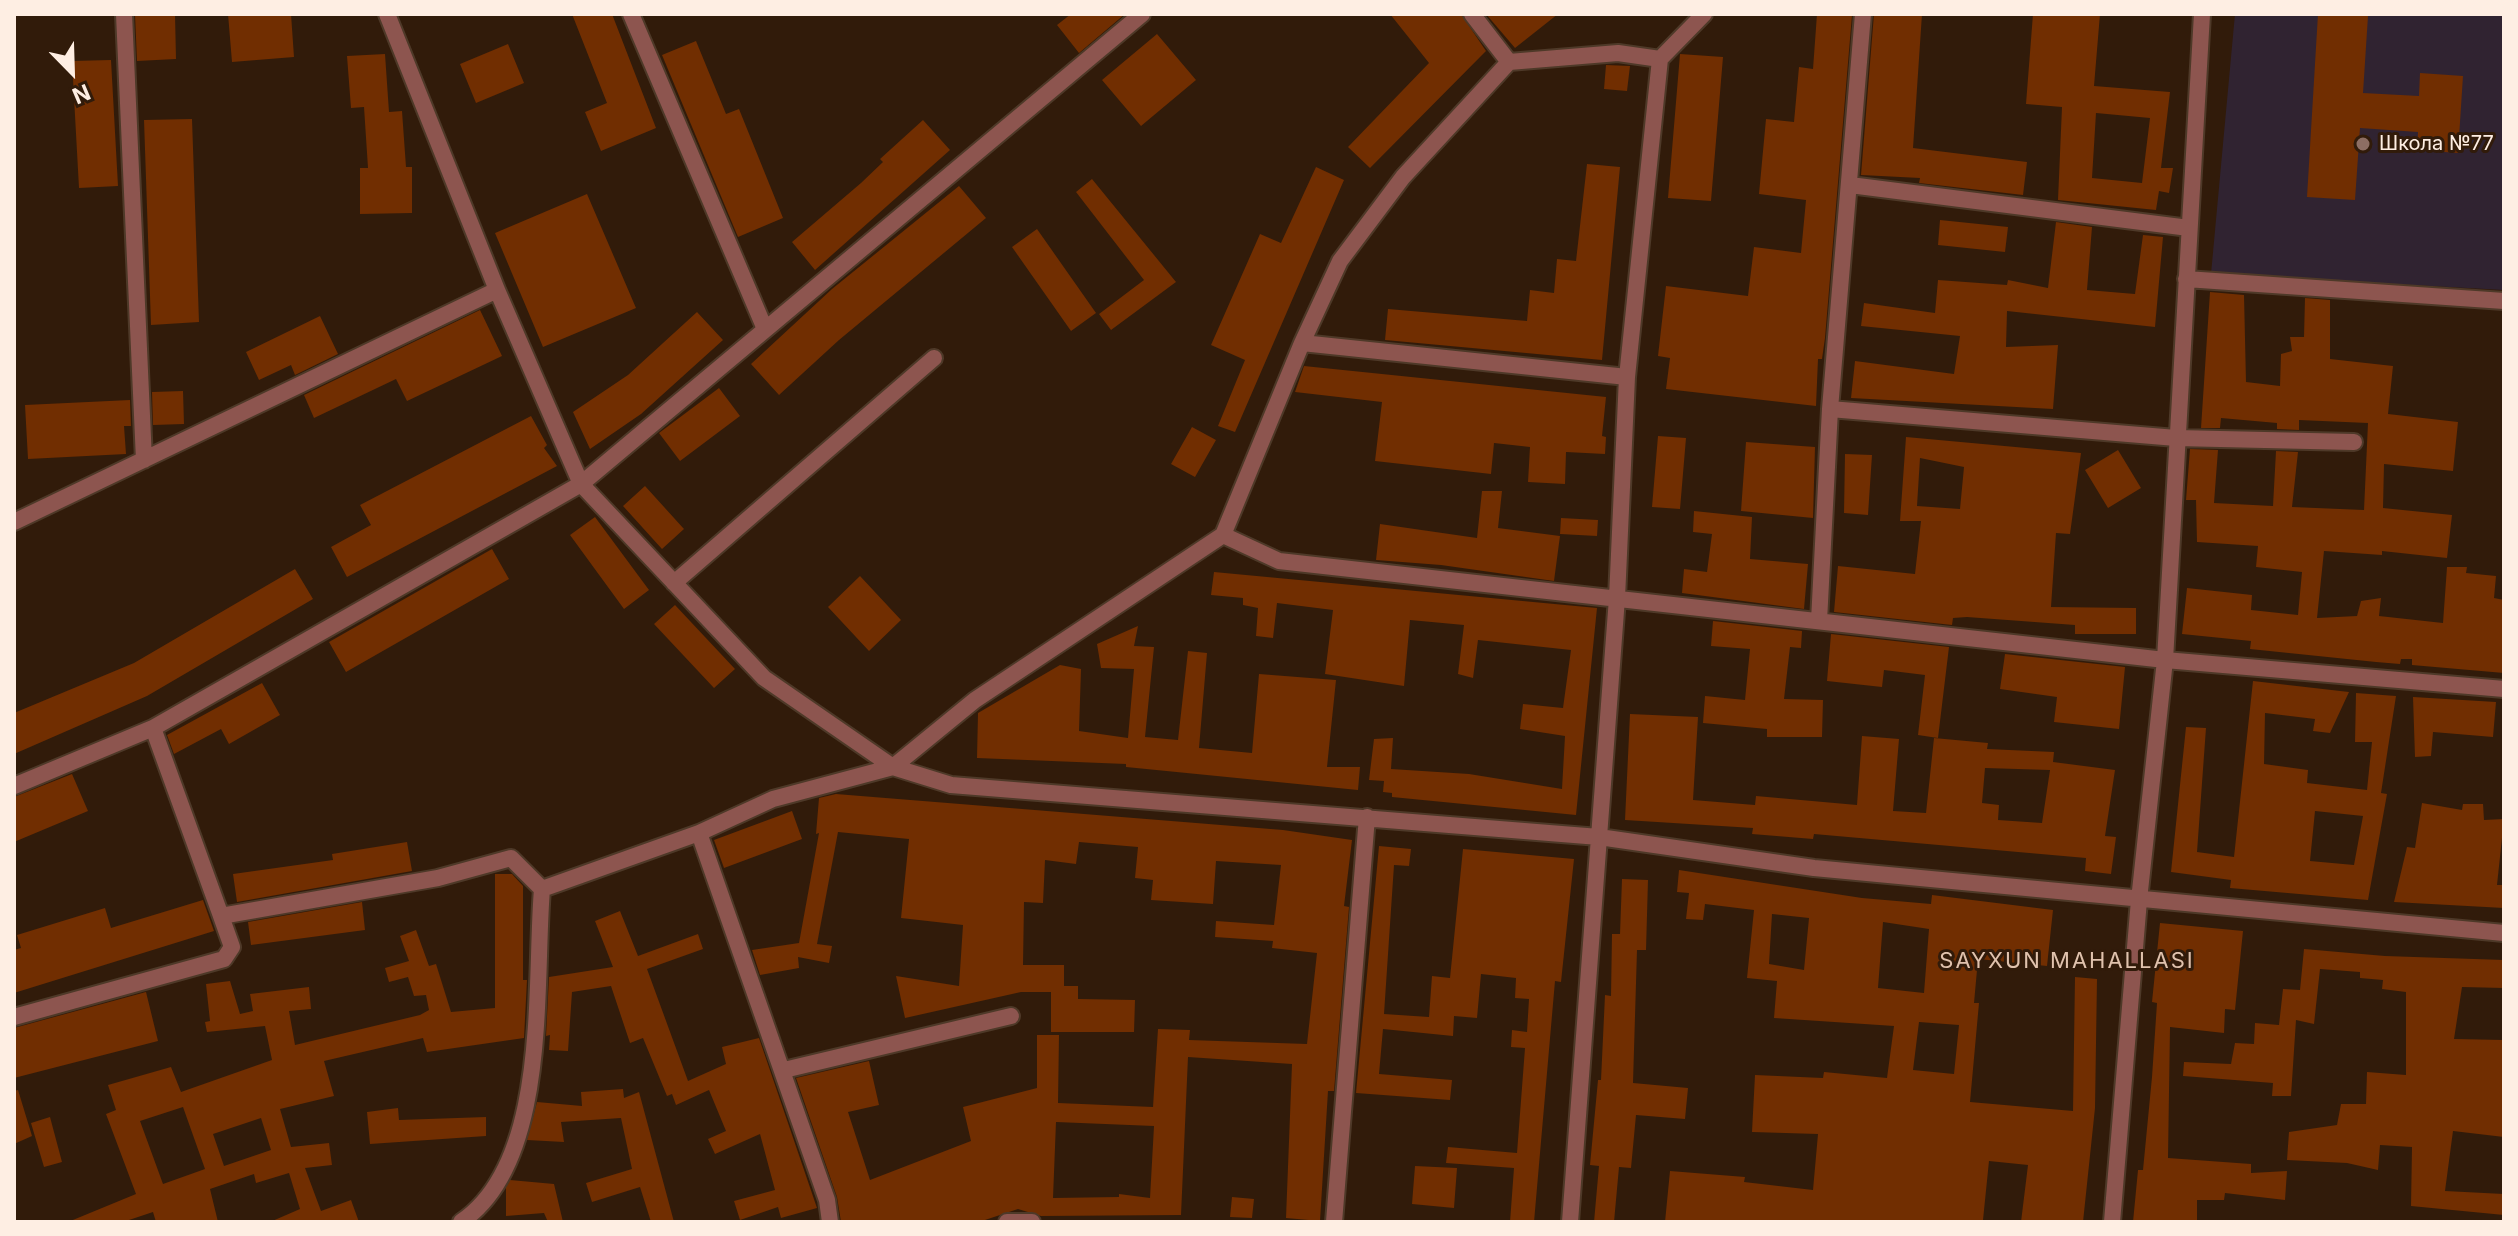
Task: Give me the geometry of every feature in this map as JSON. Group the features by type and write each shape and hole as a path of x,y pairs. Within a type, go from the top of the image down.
{"street":[{"path":"124,14 144,460"},
{"path":"387,14 497,290 581,484 764,678 893,767 951,785 1599,837 1814,868 2504,933"},
{"path":"631,14 765,329"},
{"path":"14,786 153,728 581,484 1142,14"},
{"path":"1472,14 1509,62"},
{"path":"1570,1222 1617,598 1627,377 1660,59 1704,14"},
{"path":"1819,621 1830,409 1863,14"},
{"path":"2112,1222 2139,900 2165,660 2202,14"},
{"path":"542,889 699,833 773,799 893,767 975,700 1223,535 1302,343 1340,261 1403,177 1509,62 1618,53 1660,59"},
{"path":"1850,185 2189,228"},
{"path":"2186,279 2504,301"},
{"path":"14,522 497,290"},
{"path":"1302,343 1627,377"},
{"path":"674,583 934,358"},
{"path":"1830,409 2176,438 2354,442"},
{"path":"1223,535 1279,561 2165,660 2504,689"},
{"path":"14,1017 224,959 232,947 153,728"},
{"path":"1334,1222 1367,817"},
{"path":"699,833 784,1070 827,1200 830,1222"},
{"path":"221,916 438,878 511,858 542,889 531,1088 501,1183 483,1207 461,1222"},
{"path":"784,1070 1011,1016"},
{"path":"1007,1222 1032,1222"}],"shaded area":[{"name":"Школа №77","path":"2235,14 2504,14 2504,290 2211,274"}],"building":[{"path":"135,14 175,14 176,59 137,61"},
{"path":"228,14 291,14 294,57 232,62"},
{"path":"572,14 612,14 656,128 601,151 585,112 607,103"},
{"path":"1071,14 1125,14 1079,53 1057,25"},
{"path":"1390,14 1461,14 1486,51 1370,168 1348,147 1429,63"},
{"path":"1486,14 1558,14 1515,48"},
{"path":"1817,14 1852,15 1825,338 1822,359 1818,359 1816,406 1666,389 1670,358 1658,356 1666,286 1748,296 1754,247 1801,253 1806,200 1759,194 1766,119 1794,122 1799,67 1813,69"},
{"path":"1874,14 1922,14 1913,148 2027,162 2023,195 1919,183 1920,178 1861,175"},
{"path":"2033,14 2100,14 2094,86 2170,92 2161,168 2173,168 2169,193 2159,191 2156,210 2058,200 2062,107 2026,104","holes":["2096,113 2150,118 2142,183 2092,178"]},
{"path":"2318,14 2368,16 2363,93 2419,96 2420,73 2463,76 2458,153 2417,150 2418,132 2360,128 2355,200 2307,197"},
{"path":"1157,34 1196,80 1141,126 1102,80"},
{"path":"696,41 726,114 739,109 783,218 738,237 662,55"},
{"path":"508,44 524,83 476,103 460,64"},
{"path":"385,54 389,112 402,111 406,167 412,167 412,213 360,214 360,168 368,168 364,107 351,108 347,56"},
{"path":"1680,54 1723,57 1711,201 1668,198"},
{"path":"111,60 118,186 79,188 72,61"},
{"path":"1606,65 1630,66 1627,91 1604,89"},
{"path":"192,119 199,322 151,325 144,120"},
{"path":"923,120 950,150 815,270 792,242 861,183 883,162 880,159"},
{"path":"1587,164 1620,167 1602,360 1385,340 1388,309 1527,321 1530,290 1554,293 1557,259 1576,261"},
{"path":"1316,167 1344,180 1235,432 1218,426 1245,360 1211,345 1260,234 1281,243"},
{"path":"1092,179 1176,282 1111,330 1099,314 1144,280 1076,192"},
{"path":"959,186 986,218 839,340 779,395 751,364 832,289"},
{"path":"587,194 636,308 543,347 495,233"},
{"path":"1940,220 2008,227 2005,252 1938,245"},
{"path":"2056,222 2092,227 2087,290 2135,294 2143,235 2163,237 2155,327 2007,311 2006,347 2058,345 2053,409 1851,398 1855,361 1954,374 1960,336 1861,326 1864,303 1935,313 1938,280 2007,285 2008,280 2048,288"},
{"path":"1037,229 1096,313 1071,331 1012,247"},
{"path":"2210,292 2244,295 2246,382 2280,386 2281,354 2292,351 2290,337 2304,337 2305,298 2330,300 2330,359 2393,366 2388,414 2458,422 2453,471 2384,464 2383,508 2452,515 2447,558 2382,551 2382,555 2324,551 2317,618 2357,616 2361,601 2381,598 2379,616 2443,623 2447,567 2467,567 2466,573 2496,576 2494,598 2504,600 2504,673 2412,665 2412,659 2401,659 2400,664 2250,649 2251,641 2182,634 2187,588 2252,595 2251,610 2298,615 2302,572 2256,567 2258,546 2197,542 2196,500 2186,500 2190,449 2218,450 2214,503 2273,506 2276,451 2298,452 2292,507 2364,510 2368,423 2299,420 2299,430 2277,429 2277,423 2221,418 2220,428 2201,428"},
{"path":"480,310 502,356 407,401 396,379 314,418 304,395"},
{"path":"697,312 723,340 641,414 590,449 573,412 628,375"},
{"path":"320,316 338,354 295,375 291,365 259,380 246,352"},
{"path":"1304,366 1606,397 1602,436 1606,437 1605,454 1566,452 1565,484 1528,482 1530,447 1494,443 1491,474 1375,461 1382,402 1295,392"},
{"path":"719,388 740,416 680,461 659,433"},
{"path":"183,391 184,424 153,425 152,392"},
{"path":"130,400 131,426 124,426 126,454 28,459 25,405"},
{"path":"531,416 547,445 544,448 557,466 347,577 331,547 371,525 360,505"},
{"path":"1192,427 1216,440 1195,477 1171,464"},
{"path":"1658,436 1686,438 1680,509 1652,507"},
{"path":"1906,437 2081,453 2070,534 2056,533 2051,607 2136,608 2136,634 2075,634 2075,625 1967,617 1953,618 1952,625 1834,612 1838,566 1915,574 1921,521 1900,521","holes":["1920,458 1964,467 1960,509 1917,506"]},
{"path":"1746,442 1815,447 1813,518 1741,511"},
{"path":"2118,450 2141,488 2108,508 2085,470"},
{"path":"1845,454 1872,455 1868,515 1844,513"},
{"path":"645,486 684,529 662,549 623,506"},
{"path":"1482,491 1502,491 1498,528 1560,536 1554,581 1441,565 1376,560 1380,524 1477,538"},
{"path":"1694,511 1752,517 1750,559 1808,564 1804,609 1682,593 1684,569 1707,572 1712,534 1693,532"},
{"path":"595,517 649,590 624,609 570,535"},
{"path":"1561,518 1598,520 1597,536 1560,534"},
{"path":"492,549 509,579 346,672 329,642"},
{"path":"295,569 313,599 147,696 14,754 14,713 134,663"},
{"path":"1214,572 1597,608 1576,815 1392,797 1392,793 1383,792 1384,781 1369,780 1374,739 1393,738 1391,769 1469,774 1562,789 1565,736 1520,729 1523,704 1563,708 1571,650 1478,640 1473,678 1458,674 1464,625 1410,620 1404,686 1325,674 1333,610 1277,603 1273,638 1256,636 1258,608 1243,605 1243,598 1211,595"},
{"path":"860,576 901,620 869,651 828,607"},
{"path":"675,605 735,669 714,688 654,624"},
{"path":"1713,621 1802,631 1801,648 1790,647 1784,699 1823,700 1822,737 1767,737 1767,729 1703,723 1705,696 1745,700 1750,649 1711,646"},
{"path":"1138,626 1134,646 1154,647 1145,737 1178,740 1188,651 1207,653 1199,748 1252,753 1259,674 1336,680 1327,767 1360,767 1358,790 1126,767 1126,764 977,758 978,713 1060,665 1081,669 1079,731 1128,738 1134,669 1101,668 1097,644"},
{"path":"1831,634 1949,647 1938,738 1918,735 1925,675 1884,670 1882,687 1827,681"},
{"path":"2005,654 2125,667 2119,729 2054,722 2057,697 2000,689"},
{"path":"2253,681 2349,692 2330,733 2313,731 2315,719 2265,713 2264,764 2308,770 2307,783 2367,790 2372,742 2355,742 2356,693 2396,696 2381,793 2387,794 2368,900 2230,888 2231,880 2171,872 2186,727 2206,728 2197,852 2234,857","holes":["2315,811 2363,816 2354,865 2310,861"]},
{"path":"262,683 280,715 229,744 221,729 174,754 167,735"},
{"path":"2413,697 2496,702 2493,737 2433,732 2431,756 2415,757"},
{"path":"1630,714 1698,717 1693,800 1755,805 1756,796 1857,805 1862,736 1899,739 1893,811 1926,813 1934,738 1988,743 1987,749 2054,752 2053,762 2115,770 2105,836 2116,837 2111,874 2085,871 2086,858 1814,834 1813,839 1752,834 1753,828 1625,820","holes":["1985,768 2050,770 2042,823 1998,820 1999,805 1982,803"]},
{"path":"72,774 88,811 14,842 14,797"},
{"path":"836,794 1283,830 1352,840 1344,906 1349,907 1334,1091 1328,1091 1320,1221 1286,1218 1292,1064 1188,1057 1181,1215 1041,1216 1018,1209 979,1222 841,1222 837,1197 796,1078 869,1061 879,1105 848,1112 870,1180 971,1141 963,1107 1037,1088 1037,1035 1059,1035 1058,1103 1153,1107 1158,1029 1190,1030 1189,1040 1307,1044 1317,953 1272,948 1273,941 1215,937 1216,921 1274,925 1281,865 1216,861 1213,904 1151,900 1153,880 1135,878 1138,847 1079,842 1076,864 1045,860 1043,903 1024,902 1023,965 1064,965 1064,986 1078,986 1078,999 1135,1000 1134,1032 1051,1032 1051,992 1021,992 905,1018 896,976 959,986 963,925 901,918 909,839 838,832 817,944 832,946 829,963 798,957 799,968 760,975 752,950 799,943 819,833 816,834 819,798","holes":["1056,1122 1154,1126 1150,1198 1119,1194 1119,1197 1053,1198"]},
{"path":"2422,803 2462,810 2463,804 2483,804 2484,820 2504,819 2497,885 2504,885 2504,908 2394,902 2407,847 2415,848"},
{"path":"792,811 802,839 724,868 714,840"},
{"path":"407,842 412,871 237,902 233,874 333,860 332,854"},
{"path":"1379,846 1411,849 1409,866 1394,865 1384,1014 1429,1017 1432,976 1450,978 1463,849 1574,859 1561,982 1555,981 1534,1222 1510,1222 1514,1168 1446,1163 1448,1147 1517,1153 1525,1048 1511,1047 1512,1030 1527,1032 1529,999 1515,998 1516,978 1481,974 1477,1018 1454,1016 1453,1036 1383,1029 1379,1074 1452,1080 1450,1100 1356,1093"},
{"path":"1679,870 1862,898 1931,904 1932,895 2053,910 2047,966 1978,959 1974,1003 1979,1003 1970,1102 2073,1111 2075,977 2097,979 2095,1108 2083,1222 2021,1222 2028,1165 1989,1161 1983,1220 1665,1222 1670,1171 1745,1177 1744,1182 1813,1190 1818,1134 1752,1132 1755,1075 1823,1078 1824,1072 1887,1078 1894,1026 1774,1018 1777,981 1747,978 1754,910 1705,904 1703,920 1686,919 1689,893 1677,892","holes":["1772,914 1809,918 1804,970 1769,964","1883,922 1929,929 1924,993 1878,988","1919,1022 1959,1025 1954,1074 1913,1070"]},
{"path":"495,874 512,874 523,886 523,980 527,980 524,1038 427,1052 423,1038 324,1061 334,1096 280,1109 291,1147 329,1143 332,1165 305,1168 321,1211 351,1200 359,1222 270,1222 300,1209 289,1173 256,1183 254,1174 210,1189 218,1222 156,1222 153,1212 123,1222 68,1222 136,1194 106,1114 116,1110 108,1085 171,1067 181,1092 272,1060 265,1026 207,1032 205,1022 210,1021 206,984 230,981 240,1014 253,1011 250,994 309,987 311,1009 289,1011 295,1045 420,1015 429,1010 426,995 414,996 408,977 389,982 385,968 409,961 400,936 416,930 429,966 436,964 451,1012 495,1008","holes":["183,1107 205,1169 163,1184 140,1121","261,1118 271,1150 224,1166 213,1134"]},
{"path":"1622,879 1648,880 1646,950 1637,950 1633,1083 1688,1088 1685,1119 1636,1115 1631,1168 1619,1167 1614,1222 1594,1222 1599,1166 1590,1165 1598,1080 1601,1080 1605,995 1611,996 1612,934 1620,934"},
{"path":"203,900 214,931 14,993 14,950 21,948 17,935 105,908 111,928"},
{"path":"362,902 365,930 251,945 248,922"},
{"path":"620,911 638,956 698,934 703,949 647,969 688,1081 726,1064 722,1047 759,1038 817,1208 781,1218 778,1207 740,1220 734,1201 775,1190 760,1134 715,1154 708,1139 726,1131 709,1090 676,1105 672,1094 667,1096 643,1038 630,1043 611,986 572,992 568,1051 549,1050 550,1035 546,1036 549,977 613,967 595,921"},
{"path":"2160,923 2243,931 2235,1010 2225,1009 2224,1033 2170,1027 2168,1158 2251,1164 2251,1173 2287,1171 2285,1200 2225,1193 2224,1200 2197,1200 2197,1222 2133,1222 2138,1170 2143,1170 2152,1077 2157,1003 2152,1002"},
{"path":"2304,949 2385,956 2504,960 2504,988 2462,987 2454,1039 2504,1040 2504,1137 2453,1131 2445,1191 2504,1194 2504,1215 2411,1206 2412,1147 2380,1145 2378,1170 2347,1163 2287,1160 2289,1132 2337,1125 2341,1104 2366,1104 2367,1072 2406,1075 2406,992 2382,989 2383,980 2360,978 2360,972 2320,969 2314,1024 2296,1020 2291,1096 2272,1096 2273,1083 2183,1076 2184,1062 2231,1064 2235,1043 2254,1044 2255,1023 2279,1025 2283,989 2300,990"},
{"path":"146,992 158,1041 14,1078 14,1028"},
{"path":"623,1089 624,1098 639,1092 674,1222 651,1222 640,1187 592,1202 586,1183 632,1169 621,1118 561,1122 564,1142 527,1140 537,1102 582,1106 581,1092"},
{"path":"18,1090 32,1136 14,1144 14,1091"},
{"path":"398,1108 399,1120 486,1117 486,1136 370,1144 367,1112"},
{"path":"50,1117 62,1162 44,1167 31,1123"},
{"path":"1415,1166 1457,1168 1454,1208 1412,1204"},
{"path":"510,1180 554,1184 563,1222 548,1222 544,1213 506,1216 506,1187"},
{"path":"1232,1197 1254,1199 1252,1218 1230,1217"}],"place":[{"name":"Школа №77","path":"2363,144"}],"district":[{"name":"SAYXUN MAHALLASI","path":"2067,961"}]}
